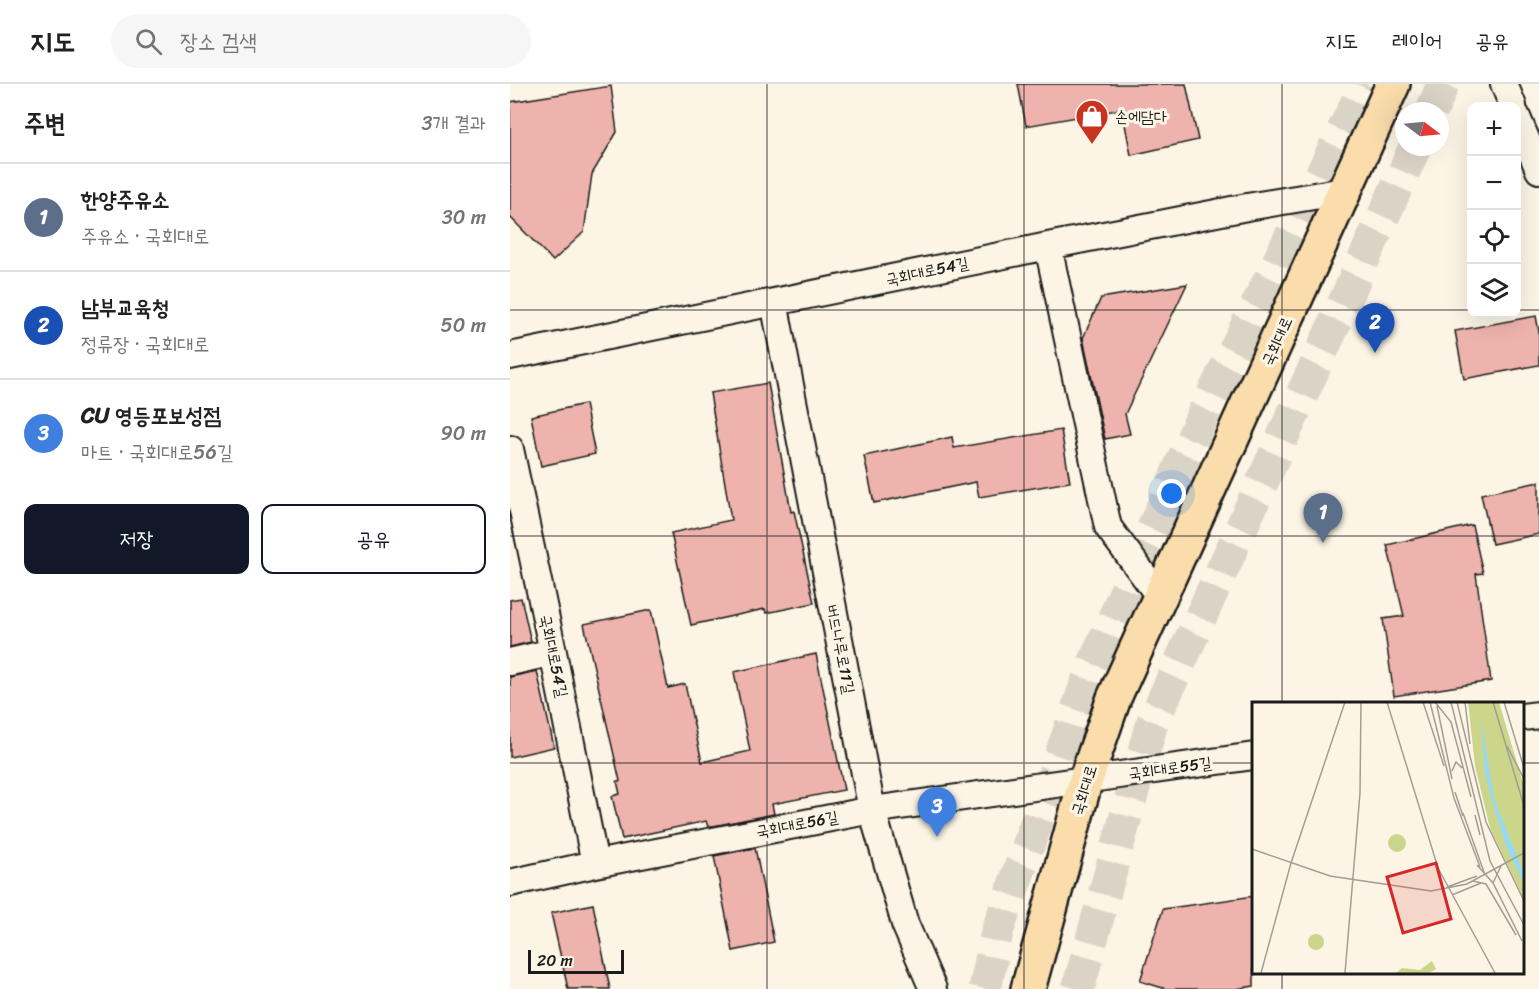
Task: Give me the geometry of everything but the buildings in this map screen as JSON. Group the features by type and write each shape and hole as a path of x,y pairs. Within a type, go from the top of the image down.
{"main road":[{"name":"국회대로","path":"1028,989 1086,779 1114,698 1393,84"}],"street":[{"path":"1504,84 1511,102"},
{"path":"1521,127 1539,170"},
{"name":"국회대로54길","path":"510,357 1048,246 1246,207 1344,191"},
{"path":"1048,246 1108,527 1160,597"},
{"name":"버드나루로11길","path":"774,302 872,810 905,924 933,989"},
{"name":"국회대로54길","path":"510,449 595,864"},
{"path":"510,662 553,652"},
{"path":"1524,717 1539,715"},
{"name":"국회대로55길","path":"1086,779 1252,756"},
{"name":"국회대로56길","path":"510,883 595,864 872,810 1086,779"}],"tunnel":[{"path":"985,989 997,932 1092,668 1202,416 1366,84"},
{"path":"1436,102 1443,84"},
{"path":"1078,989 1151,726 1411,156"}],"place":[{"name":"손에담다","path":"1092,145"},
{"name":"남부교육청","path":"1375,353"},
{"name":"한양주유소","path":"1323,543"},
{"name":"CU 영등포보성점","path":"937,837"}]}
